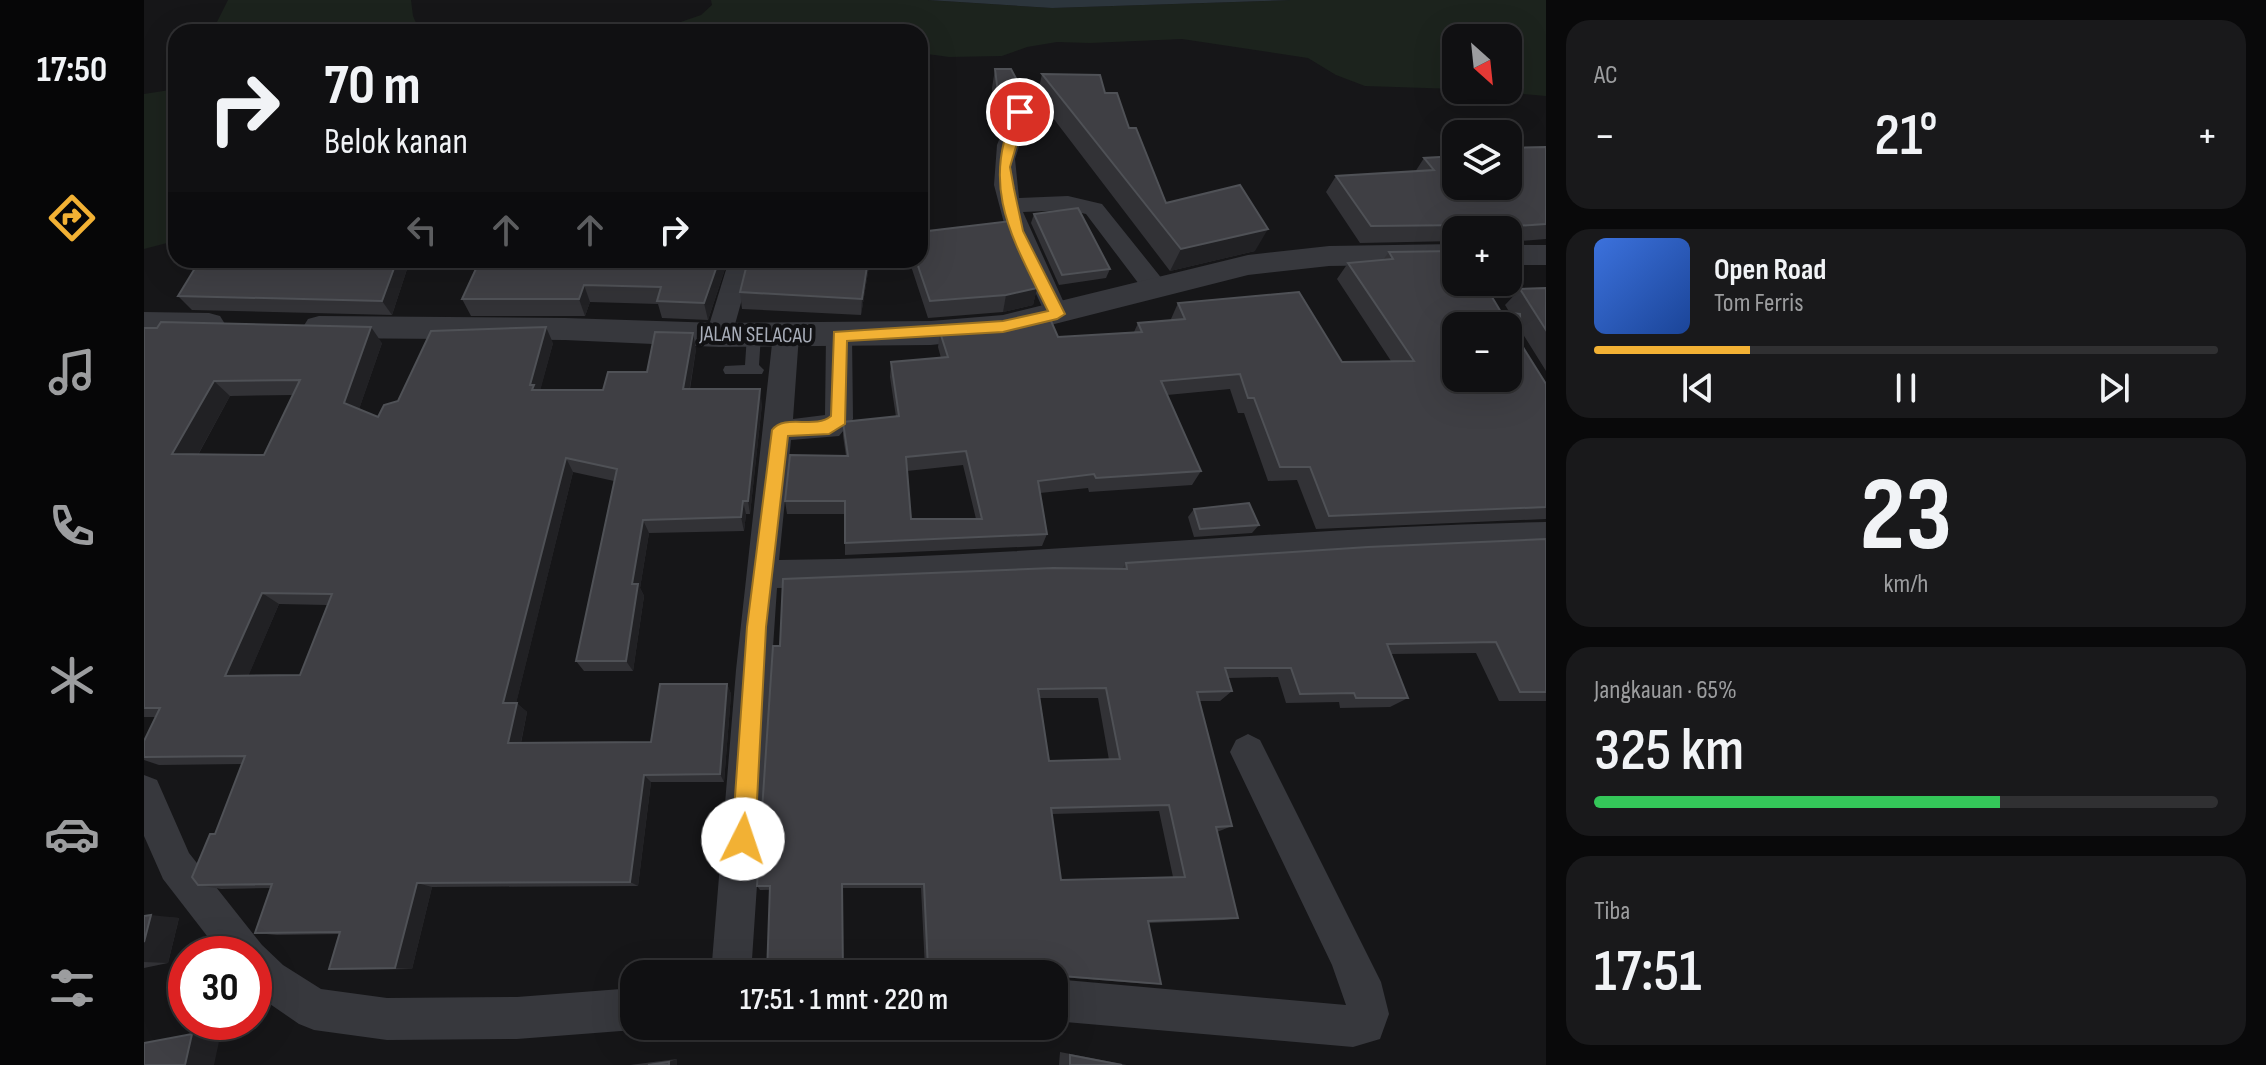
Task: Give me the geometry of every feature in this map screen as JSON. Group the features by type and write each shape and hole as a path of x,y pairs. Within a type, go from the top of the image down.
{"street":[{"path":"1020,112 1004,167 1016,231 1057,314"},
{"path":"1011,205 1068,203 1094,209 1154,286"},
{"name":"JALAN SELACAU","path":"297,326 425,343 565,329 839,336 1003,326 1248,265 1329,256 1442,254"},
{"path":"1522,255 1546,255"},
{"path":"719,335 739,268"},
{"path":"144,323 237,325"},
{"path":"732,960 786,335"},
{"path":"780,430 829,428 839,419 839,336"},
{"path":"763,574 865,575 1357,541 1546,535"},
{"path":"1068,1001 1353,1026 1365,1024 1368,1014 1366,997 1248,752"},
{"path":"144,793 176,866 232,936"},
{"path":"272,981 314,1009 387,1019 517,1018 620,1010"}],"lane":[{"path":"730,370 755,370 754,335"}],"shaded area":[{"path":"228,0 411,0 416,24 216,24"},
{"path":"711,0 928,0 1052,8 1291,0 1546,0 1546,96 1522,94 1522,24 1442,24 1442,89 1365,86 1336,75 1308,58 1182,39 1057,42 1027,47 1002,56 949,57 928,54 928,24 675,24 701,15 712,5"},
{"path":"928,0 1291,0 1052,8"},
{"path":"168,90 168,242 144,249 144,94"}],"building":[{"path":"995,69 1011,69 1020,86 1011,92 1001,117"},
{"path":"1042,74 1100,75 1105,93 1117,93 1129,128 1136,128 1166,203 1240,185 1268,229 1181,249"},
{"path":"1546,147 1546,224 1522,226 1522,216 1442,216 1442,225 1371,226 1336,176 1434,170 1424,158 1442,157 1442,200 1522,200 1522,148"},
{"path":"1078,208 1110,269 1062,275 1034,214"},
{"path":"1011,221 1035,272 1030,272 1037,288 1006,295 930,301 919,268 928,268 928,231"},
{"path":"1442,251 1442,296 1491,296 1501,312 1442,312 1442,392 1522,392 1522,346 1546,384 1546,507 1329,516 1310,467 1280,467 1254,398 1248,398 1240,374 1161,381 1201,471 1096,478 1094,474 1038,481 1047,534 845,543 845,501 785,501 790,455 848,456 843,422 899,416 891,362 948,357 940,332 1007,325 1048,314 1058,337 1142,332 1138,323 1185,319 1178,303 1299,292 1342,362 1414,361 1348,263 1393,259 1389,252","holes":["966,451 982,519 911,519 906,457"]},
{"path":"195,268 394,268 382,301 178,296"},
{"path":"476,268 716,268 704,303 657,301 661,287 584,285 579,299 462,299"},
{"path":"746,268 867,268 862,299 740,292"},
{"path":"1546,288 1546,330 1522,292 1522,289"},
{"path":"161,322 371,327 344,403 378,417 384,405 398,401 431,331 546,327 530,385 534,385 532,390 603,390 608,372 647,372 655,332 693,333 683,389 760,389 748,501 743,501 741,517 643,520 632,584 638,584 626,661 576,661 617,469 566,458 503,703 517,703 508,743 651,742 660,684 727,684 720,774 644,775 630,882 417,883 395,968 329,969 340,932 255,933 272,884 198,885 192,877 210,834 215,834 245,756 144,757 144,741 160,708 144,708 144,328 157,328","holes":["300,380 264,455 172,454 214,381","262,593 332,594 300,675 225,676"]},
{"path":"1249,503 1259,525 1200,529 1194,509"},
{"path":"1546,539 1546,692 1520,692 1496,642 1387,644 1408,698 1356,698 1354,693 1300,694 1291,668 1225,668 1232,691 1197,692 1232,826 1216,827 1238,918 1148,921 1161,984 1068,976 1068,960 928,960 924,884 842,884 843,960 767,960 770,886 757,886 773,646 780,646 783,579 1053,568 1127,569 1126,563","holes":["1106,688 1120,759 1049,761 1038,689","1169,805 1185,877 1061,880 1051,808"]},
{"path":"151,915 144,942 144,916"},
{"path":"168,1038 191,1040 185,1065 144,1065 144,1043"},
{"path":"1070,1055 1122,1065 1070,1065"}],"route":[{"path":"743,839 757,627 780,430 829,428 836,424 839,419 839,336 931,333 1003,326 1057,314 1016,231 1008,189 1004,167 1020,112"}]}
